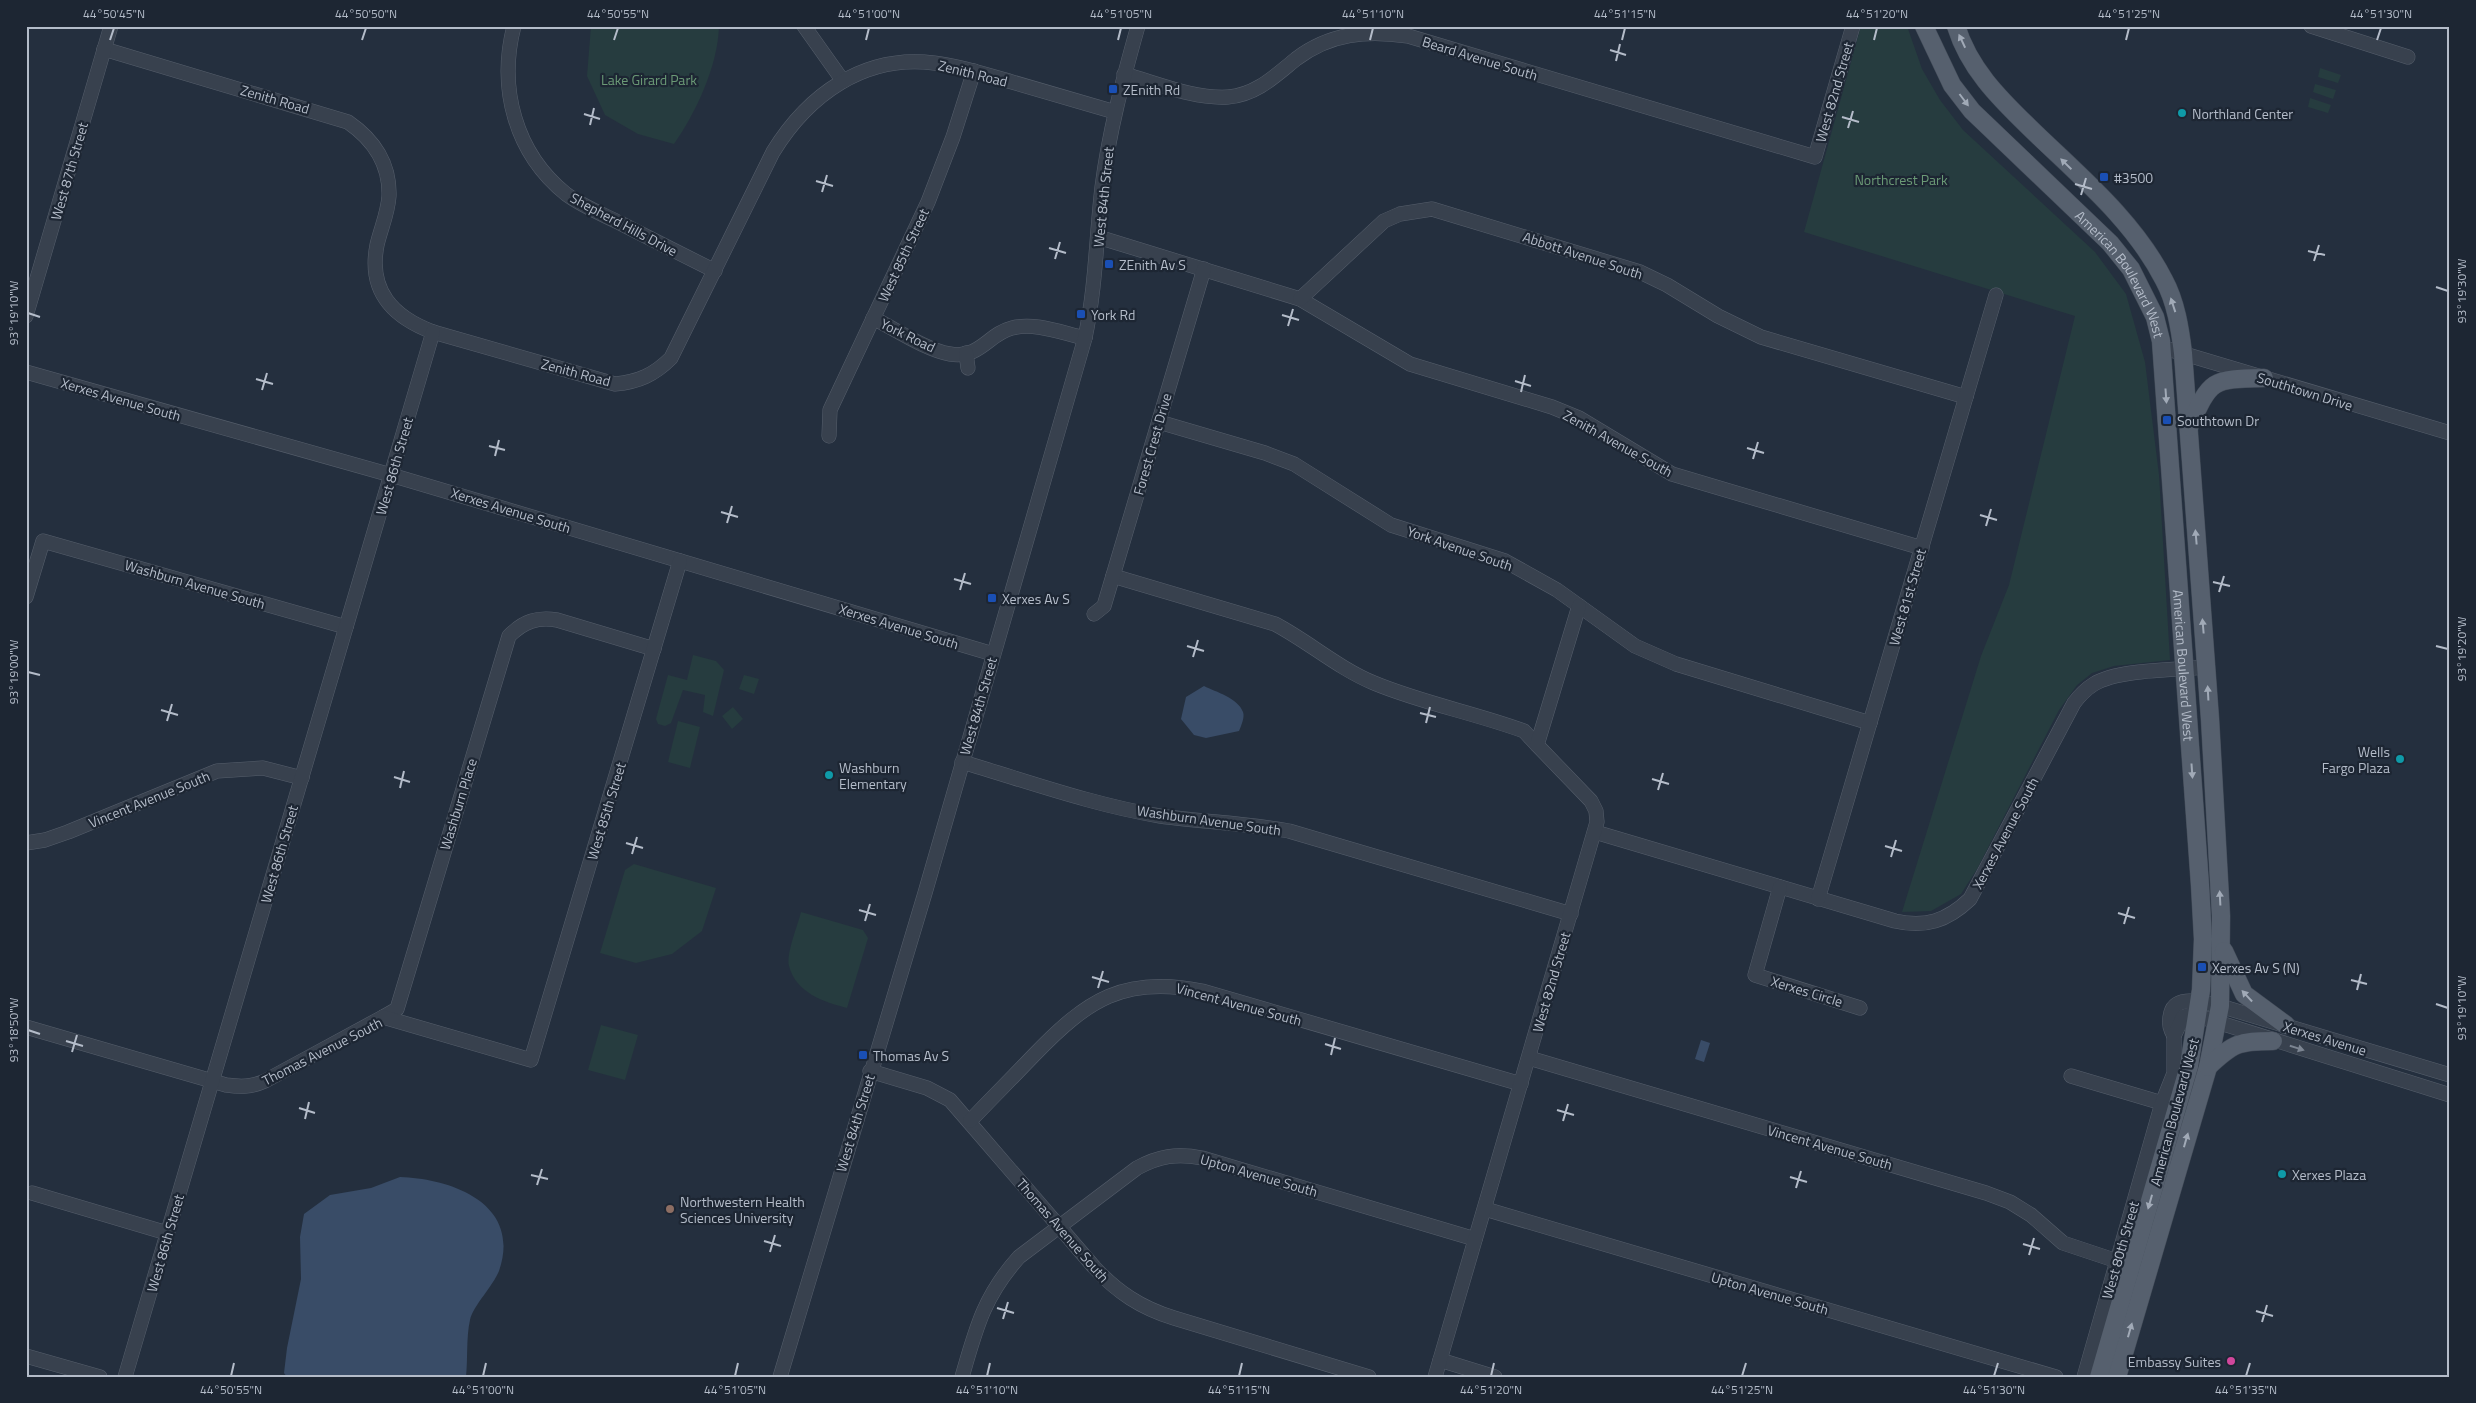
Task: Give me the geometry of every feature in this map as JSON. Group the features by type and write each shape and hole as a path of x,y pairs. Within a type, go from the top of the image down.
{"main road":[{"name":"American Boulevard West","path":"1924,26 1952,85 1972,111 2110,243 2131,269 2155,316 2161,347 2203,938 2199,1009 2189,1066 2099,1377"},
{"name":"American Boulevard West","path":"1956,26 1970,59 1992,91 2110,206 2140,240 2165,281 2179,324 2183,353 2207,667 2222,947 2219,1014 2208,1067 2117,1377"},
{"path":"2188,430 2201,401 2213,385 2229,378 2264,378"},
{"path":"2222,947 2244,994 2286,1025"},
{"path":"2208,1067 2228,1048 2247,1041 2273,1040"}],"street":[{"name":"West 87th Street","path":"26,316 111,26"},
{"name":"Shepherd Hills Drive","path":"514,26 508,62 511,106 531,155 547,176 567,195 715,271"},
{"path":"804,26 843,82"},
{"name":"West 84th Street","path":"780,1377 925,892 1084,338 1093,295 1102,187 1115,112 1138,26"},
{"name":"West 82nd Street","path":"1815,157 1853,26"},
{"path":"2311,26 2408,57"},
{"name":"Beard Avenue South","path":"1124,74 1194,94 1229,97 1263,86 1317,46 1346,36 1384,32 1417,39 1815,157"},
{"name":"Zenith Road","path":"104,49 331,115 348,122 375,145 388,179 388,205 375,262 376,279 393,309 406,320 433,332 615,384 630,382 660,370 670,358 774,152 788,128 806,107 828,89 878,67 905,62 932,62 974,71 1115,112"},
{"name":"West 85th Street","path":"830,436 830,410 928,202 953,137 974,71"},
{"name":"Abbott Avenue South","path":"1300,298 1384,221 1400,214 1432,210 1640,272 1667,285 1718,316 1761,338 1966,397"},
{"name":"Zenith Avenue South","path":"1098,237 1300,298 1410,364 1552,407 1579,418 1672,474 1922,548"},
{"name":"Forest Crest Drive","path":"1094,614 1104,606 1204,269"},
{"name":"West 81st Street","path":"1818,899 1996,296"},
{"name":"York Road","path":"873,318 937,350 951,354 966,354"},
{"path":"968,368 966,354 980,350 1001,333 1023,326 1084,338"},
{"name":"West 86th Street","path":"125,1377 433,332"},
{"name":"Southtown Drive","path":"2161,347 2450,433"},
{"name":"Xerxes Avenue South","path":"26,372 392,475 993,654"},
{"name":"York Avenue South","path":"1159,422 1266,453 1294,464 1392,525 1505,561 1557,590 1635,646 1676,664 1870,723"},
{"name":"Washburn Avenue South","path":"26,597 43,540 346,627"},
{"name":"West 85th Street","path":"531,1060 680,561"},
{"path":"1113,576 1275,624 1293,633 1349,671 1374,683 1517,728 1524,731 1537,745"},
{"path":"1537,745 1578,606"},
{"name":"Washburn Place","path":"383,1017 397,1009 509,636 530,620 544,618 557,620 654,649"},
{"name":"Xerxes Avenue South","path":"1595,832 1911,925 1927,924 1957,911 1970,899 2074,703 2083,692 2095,683 2107,678 2207,667"},
{"name":"West 82nd Street","path":"1435,1377 1598,822 1596,810 1591,801 1537,745"},
{"name":"Washburn Avenue South","path":"962,762 1129,810 1160,816 1258,825 1289,831 1571,914"},
{"name":"Vincent Avenue South","path":"26,843 45,840 68,832 216,771 262,768 302,778"},
{"name":"Xerxes Circle","path":"1780,887 1755,975 1860,1008"},
{"name":"Vincent Avenue South","path":"970,1121 1060,1027 1080,1011 1102,998 1126,990 1151,985 1178,986 1202,991 1521,1084"},
{"name":"West 80th Street","path":"2084,1377 2162,1103 2174,1073 2174,1036 2169,1029 2170,1014 2176,1005 2187,1000 2199,1009"},
{"name":"Xerxes Avenue","path":"2199,1009 2286,1025 2450,1076"},
{"path":"2219,1014 2273,1040 2450,1094"},
{"name":"Thomas Avenue South","path":"26,1027 212,1081 240,1087 253,1086 383,1017 531,1060"},
{"name":"Vincent Avenue South","path":"1529,1058 1986,1193 2010,1202 2031,1215 2063,1243 2117,1261"},
{"name":"Thomas Avenue South","path":"870,1071 939,1093 950,1100 1110,1284 1150,1311 1369,1377"},
{"path":"2071,1076 2162,1103"},
{"name":"Upton Avenue South","path":"962,1377 979,1319 989,1296 1003,1275 1019,1257 1144,1164 1168,1155 1185,1154 1476,1239"},
{"path":"32,1193 167,1233"},
{"name":"Upton Avenue South","path":"1484,1209 2056,1377"},
{"path":"26,1356 100,1377"},
{"path":"1440,1360 1495,1377"}],"green space":[{"name":"Lake Girard Park","path":"591,26 719,26 715,57 704,88 690,118 674,144 638,134 605,115 587,76"},
{"name":"Northcrest Park","path":"1861,26 1907,26 1922,69 1940,100 1963,130 2095,252 2126,294 2145,362 2159,475 2170,660 2114,666 2092,673 2077,685 2059,710 1977,869 1961,894 1931,911 1902,912 1981,656 2009,585 2075,316 1804,232"},
{"path":"2320,68 2341,75 2338,83 2318,77"},
{"path":"2315,84 2336,90 2333,99 2313,92"},
{"path":"2310,98 2331,105 2328,113 2308,107"},
{"path":"693,655 716,661 724,670 713,716 703,712 705,695 683,690 671,723 665,726 658,724 656,719 668,675 687,680"},
{"path":"744,675 759,679 754,694 739,689"},
{"path":"733,707 743,719 732,729 722,716"},
{"path":"678,721 700,727 690,768 668,762"},
{"path":"634,864 716,888 702,931 672,954 636,963 600,953 625,870"},
{"path":"801,912 863,930 868,938 847,1008 829,1003 812,995 804,990 793,975 789,966 789,954"},
{"path":"601,1025 638,1035 625,1080 588,1070"}],"water":[{"path":"1204,686 1226,696 1240,707 1244,716 1239,731 1206,738 1194,735 1181,719 1186,697"},
{"path":"1701,1040 1710,1043 1704,1062 1695,1059"},
{"path":"400,1177 441,1183 461,1190 478,1200 492,1212 501,1228 504,1248 499,1271 470,1320 466,1377 287,1377 284,1373 287,1348 301,1279 300,1237 304,1214 330,1195 371,1188"}],"place":[{"name":"ZEnith Rd","path":"1113,89"},
{"name":"Northland Center","path":"2182,113"},
{"name":"#3500","path":"2104,177"},
{"name":"ZEnith Av S","path":"1109,264"},
{"name":"York Rd","path":"1081,314"},
{"name":"Southtown Dr","path":"2167,420"},
{"name":"Xerxes Av S","path":"992,598"},
{"name":"Wells Fargo Plaza","path":"2400,759"},
{"name":"Washburn Elementary","path":"829,775"},
{"name":"Xerxes Av S (N)","path":"2202,967"},
{"name":"Thomas Av S","path":"863,1055"},
{"name":"Xerxes Plaza","path":"2282,1174"},
{"name":"Northwestern Health Sciences University","path":"670,1209"},
{"name":"Embassy Suites","path":"2231,1361"}]}
